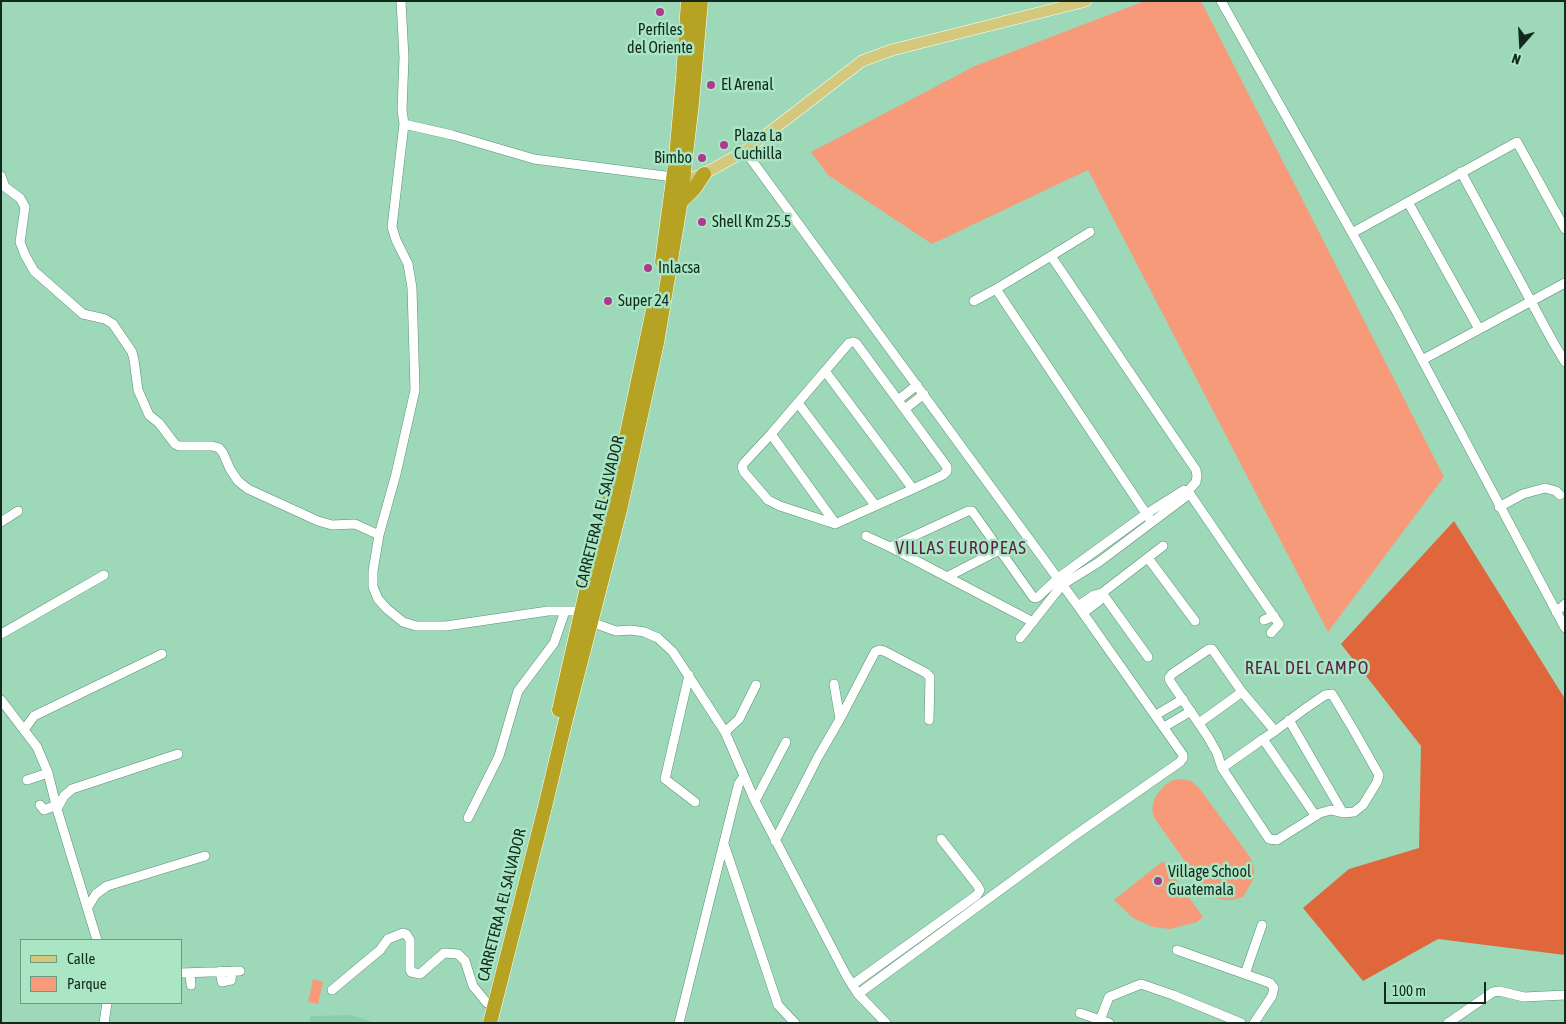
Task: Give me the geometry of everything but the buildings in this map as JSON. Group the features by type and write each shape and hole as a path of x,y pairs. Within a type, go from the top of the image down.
{"highway":[{"name":"CARRETERA A EL SALVADOR","path":"490,1023 620,510 653,360 680,203 683,78 688,1"},
{"path":"697,1 696,17 698,29"},
{"name":"CARRETERA A EL SALVADOR","path":"482,1023 547,764 581,611 624,447 638,385 680,176 701,1"},
{"path":"680,176 702,175"},
{"path":"680,203 694,189 702,175"},
{"path":"598,595 598,577 609,534 607,532 600,534"}],"main road":[{"path":"702,175 745,151 862,61 892,50 1086,1"}],"street":[{"path":"401,1 404,58 402,110 404,124 392,227 408,264 412,288 415,390 396,474 379,535 373,571 373,587 378,599 403,622 416,626 446,626 548,610 581,611"},
{"path":"1221,1 1422,360 1565,628"},
{"path":"404,124 452,135 534,159 680,176"},
{"path":"1352,233 1517,142 1565,229"},
{"path":"745,151 1081,610 1182,752 1183,758 858,994"},
{"path":"1461,172 1565,362"},
{"path":"1,176 5,187 20,198 25,207 20,242 34,271 83,314 105,319 113,324 132,352 138,390 149,415 159,423 175,444 179,446 212,446 218,448 223,453 238,481 248,489 318,521 332,525 355,524 379,535"},
{"path":"1408,202 1479,329"},
{"path":"974,301 1090,232"},
{"path":"890,547 970,511 975,514 1033,597 1038,597 1060,582 1099,562 1113,544 1149,518 1188,496 1188,491 1197,479 1196,470 1051,256"},
{"path":"1422,360 1565,283"},
{"path":"996,289 1149,518"},
{"path":"850,343 856,343 947,467 944,475 835,524 780,506 768,500 744,472 742,467 825,371 850,343"},
{"path":"825,371 913,489"},
{"path":"898,400 917,385"},
{"path":"905,409 924,394"},
{"path":"798,403 876,505"},
{"path":"771,434 835,524"},
{"path":"1499,507 1523,494 1545,488 1560,496"},
{"path":"1188,491 1279,624 1271,634"},
{"path":"1,522 18,511"},
{"path":"866,536 1033,622"},
{"path":"1081,610 1099,601 1102,593 1163,546"},
{"path":"947,577 999,550"},
{"path":"1148,558 1195,621"},
{"path":"1,634 104,575"},
{"path":"1020,638 1049,600 1060,582"},
{"path":"1042,593 1049,600"},
{"path":"1102,593 1148,657"},
{"path":"1556,612 1565,604"},
{"path":"468,818 499,756 518,691 552,647 565,611"},
{"path":"1264,620 1274,616"},
{"path":"591,622 616,631 631,630 644,632 658,638 673,652 725,732 776,841 852,985 858,994 886,1023"},
{"path":"1222,768 1275,731 1325,695 1334,695 1378,773 1377,782 1363,806 1354,812 1343,813 1331,810 1314,815 1277,840 1271,840 1222,768 1217,753 1199,722 1169,678 1172,674 1210,649 1213,650 1242,692 1275,731"},
{"path":"776,841 818,757 875,652 879,650 884,651 926,673 930,677 929,720"},
{"path":"24,730 34,716 162,654"},
{"path":"689,675 665,778 695,802"},
{"path":"834,684 840,719"},
{"path":"725,732 739,719 756,685"},
{"path":"1199,722 1242,692"},
{"path":"1156,715 1183,699"},
{"path":"1,700 37,747 48,773 97,939"},
{"path":"1164,727 1190,710"},
{"path":"1289,720 1343,813"},
{"path":"1263,739 1314,815"},
{"path":"756,801 786,742"},
{"path":"40,805 44,810 57,807 64,796 72,790 178,754"},
{"path":"27,780 48,773"},
{"path":"679,1023 737,788 744,776"},
{"path":"852,985 978,895 980,890 977,885 941,839"},
{"path":"724,844 778,1005 795,1023"},
{"path":"88,907 96,894 107,886 205,856"},
{"path":"1245,974 1262,925"},
{"path":"332,990 380,950 388,939 403,933 410,940 411,972 420,974 444,953 458,954 465,961 473,986 487,1003"},
{"path":"1177,950 1270,983 1274,988 1272,996 1254,1023"},
{"path":"191,985 186,973 236,971"},
{"path":"1080,1012 1104,1021 1109,997 1142,984 1241,1023"},
{"path":"1448,1023 1493,992 1499,991 1524,997 1565,995"},
{"path":"104,1023 107,1004"}],"shaded area":[{"path":"1454,521 1565,699 1565,955 1438,939 1363,981 1303,908 1349,869 1419,848 1421,746 1341,644"},
{"path":"352,1015 375,1023 309,1023 311,1016"}],"green space":[{"path":"1145,1 1201,1 1444,477 1328,632 1088,170 932,244 828,175 811,152 975,66"},
{"path":"1173,780 1191,781 1199,788 1250,857 1254,868 1254,878 1243,897 1224,900 1208,894 1155,819 1152,810 1158,793"},
{"name":"Village School Guatemala","path":"1163,861 1203,917 1197,922 1170,929 1153,927 1133,918 1114,900"},
{"path":"313,979 323,982 318,1004 308,1002"}],"place":[{"name":"Perfiles del Oriente","path":"660,12"},
{"name":"El Arenal","path":"711,85"},
{"name":"Plaza La Cuchilla","path":"724,145"},
{"name":"Bimbo","path":"702,158"},
{"name":"Shell Km 25.5","path":"702,222"},
{"name":"Inlacsa","path":"648,268"},
{"name":"Super 24","path":"608,301"},
{"name":"Village School Guatemala","path":"1158,881"}],"district":[{"name":"VILLAS EUROPEAS","path":"961,548"},
{"name":"REAL DEL CAMPO","path":"1307,668"}]}
